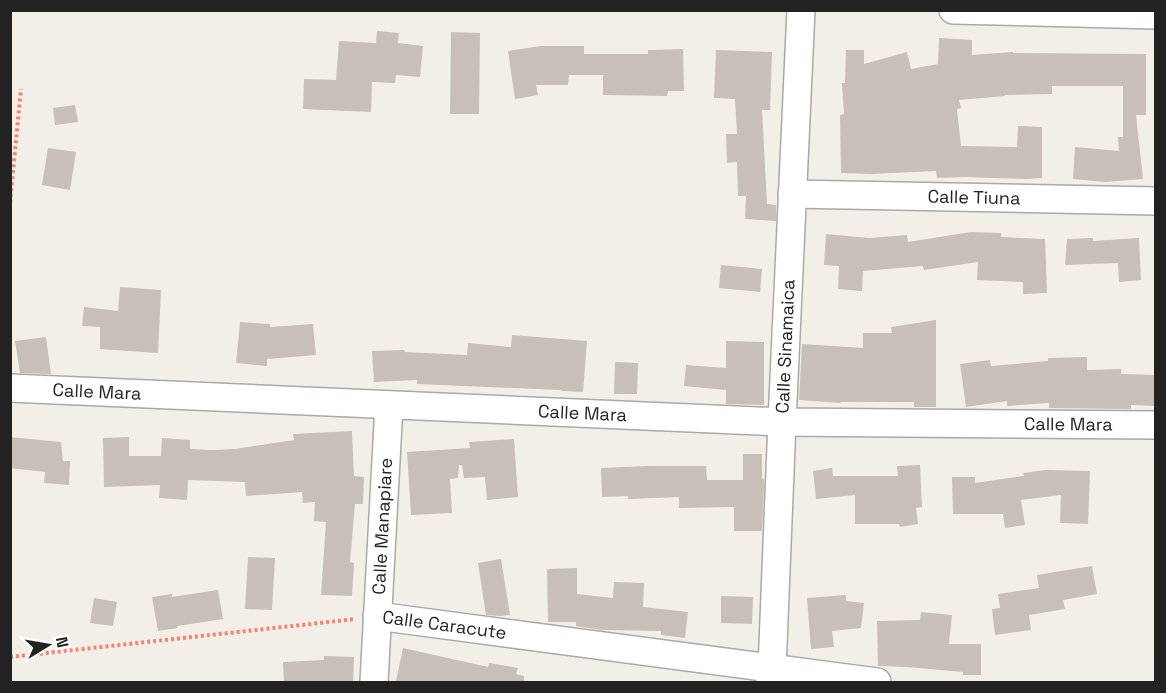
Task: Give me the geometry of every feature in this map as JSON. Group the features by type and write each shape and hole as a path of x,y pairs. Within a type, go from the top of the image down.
{"street":[{"name":"Calle Sinamaica","path":"771,676 801,10"},
{"path":"953,10 1155,15"},
{"name":"Calle Tiuna","path":"792,194 1155,201"},
{"name":"Calle Mara","path":"10,388 782,422 1155,425"},
{"name":"Calle Manapiare","path":"374,682 389,405"},
{"name":"Calle Caracute","path":"377,616 771,676 877,682"}],"path":[{"path":"10,203 21,89"},
{"name":"Calle Caracute","path":"10,657 377,616"}],"building":[{"path":"377,31 399,33 398,43 423,46 420,77 396,75 395,83 372,82 371,112 303,109 304,79 336,80 339,41 376,43"},
{"path":"451,32 480,33 479,114 450,114"},
{"path":"939,38 972,40 972,55 1013,52 1146,54 1146,115 1136,115 1143,179 1106,182 1073,179 1075,147 1119,151 1118,137 1123,137 1123,86 1052,86 1052,94 1005,95 959,100 961,108 957,109 961,146 1017,147 1018,126 1042,127 1042,178 937,178 936,171 841,173 840,115 844,114 842,83 845,83 846,50 864,50 864,64 907,52 911,69 938,64"},
{"path":"540,46 584,46 584,54 648,54 648,50 683,49 684,91 668,91 667,96 603,95 603,75 569,75 568,85 536,85 538,95 515,99 508,51"},
{"path":"716,50 772,52 770,110 762,110 767,204 776,205 776,221 745,219 746,196 738,196 737,162 727,163 726,134 737,134 735,99 714,98"},
{"path":"75,105 78,122 55,125 53,108"},
{"path":"48,148 76,152 70,190 42,185"},
{"path":"971,232 1001,233 1001,237 1045,239 1047,293 1023,294 1023,282 977,280 978,262 924,270 923,266 863,271 862,291 838,289 839,266 824,265 826,234 869,238 907,235 908,242"},
{"path":"1093,238 1093,241 1139,238 1141,280 1119,282 1118,263 1065,265 1067,239"},
{"path":"721,265 762,269 760,292 719,288"},
{"path":"120,287 161,290 158,353 100,349 100,327 82,326 84,307 118,311"},
{"path":"936,320 936,407 914,407 914,402 840,403 799,400 802,344 863,348 863,333 892,333 891,327"},
{"path":"240,322 270,324 270,327 313,324 316,355 267,359 267,366 236,363"},
{"path":"512,335 587,341 583,392 417,384 417,380 374,382 372,351 404,350 405,352 467,355 468,343 511,347"},
{"path":"46,337 51,374 20,373 15,341"},
{"path":"726,341 764,342 764,405 726,404 726,390 684,386 686,365 726,368"},
{"path":"1087,357 1087,370 1121,369 1121,374 1155,375 1155,406 1131,405 1131,409 1049,408 1049,403 1007,406 1007,401 966,407 960,364 990,360 991,366 1048,361 1048,358"},
{"path":"615,362 638,363 637,394 614,394"},
{"path":"352,431 354,476 364,477 363,504 355,504 350,562 354,563 352,596 321,595 326,522 314,521 315,502 303,503 302,492 246,496 245,482 188,480 187,500 159,498 160,485 104,487 103,438 129,437 129,456 161,456 162,438 190,440 190,449 214,450 294,440 293,434"},
{"path":"10,437 61,442 63,461 70,461 69,485 44,483 45,472 10,468"},
{"path":"514,439 518,497 487,500 485,477 464,478 462,465 459,465 458,478 450,479 452,513 411,515 407,452 470,448 469,442"},
{"path":"743,454 762,454 764,486 762,531 734,531 734,507 679,508 679,497 628,499 628,496 602,497 601,468 706,466 707,480 743,480"},
{"path":"920,465 922,507 916,508 918,524 900,527 899,524 855,524 855,495 816,499 813,471 832,468 833,476 898,476 897,466"},
{"path":"1045,470 1090,471 1088,524 1060,523 1061,495 1021,500 1025,525 1005,528 1003,514 953,514 952,477 975,477 975,483 1024,476 1023,473"},
{"path":"248,557 275,558 272,610 245,609"},
{"path":"501,559 510,615 486,615 478,563"},
{"path":"1092,566 1097,594 1063,600 1065,609 1029,615 1031,630 995,635 992,609 1000,608 998,594 1039,588 1037,575"},
{"path":"577,568 577,594 613,598 614,582 644,583 643,607 688,612 685,638 661,635 661,631 602,630 576,626 576,622 548,622 547,569"},
{"path":"218,590 223,619 158,631 152,597 172,594 172,597"},
{"path":"846,595 846,601 864,603 861,628 832,631 834,647 811,649 807,598"},
{"path":"721,596 753,597 752,624 721,623"},
{"path":"94,598 117,602 113,626 90,623"},
{"path":"921,612 952,615 949,644 981,644 981,675 878,666 877,621 920,620"},
{"path":"403,648 488,667 489,663 518,668 516,674 524,676 524,682 396,681"},
{"path":"324,656 354,657 353,682 284,682 283,662 324,660"}]}
